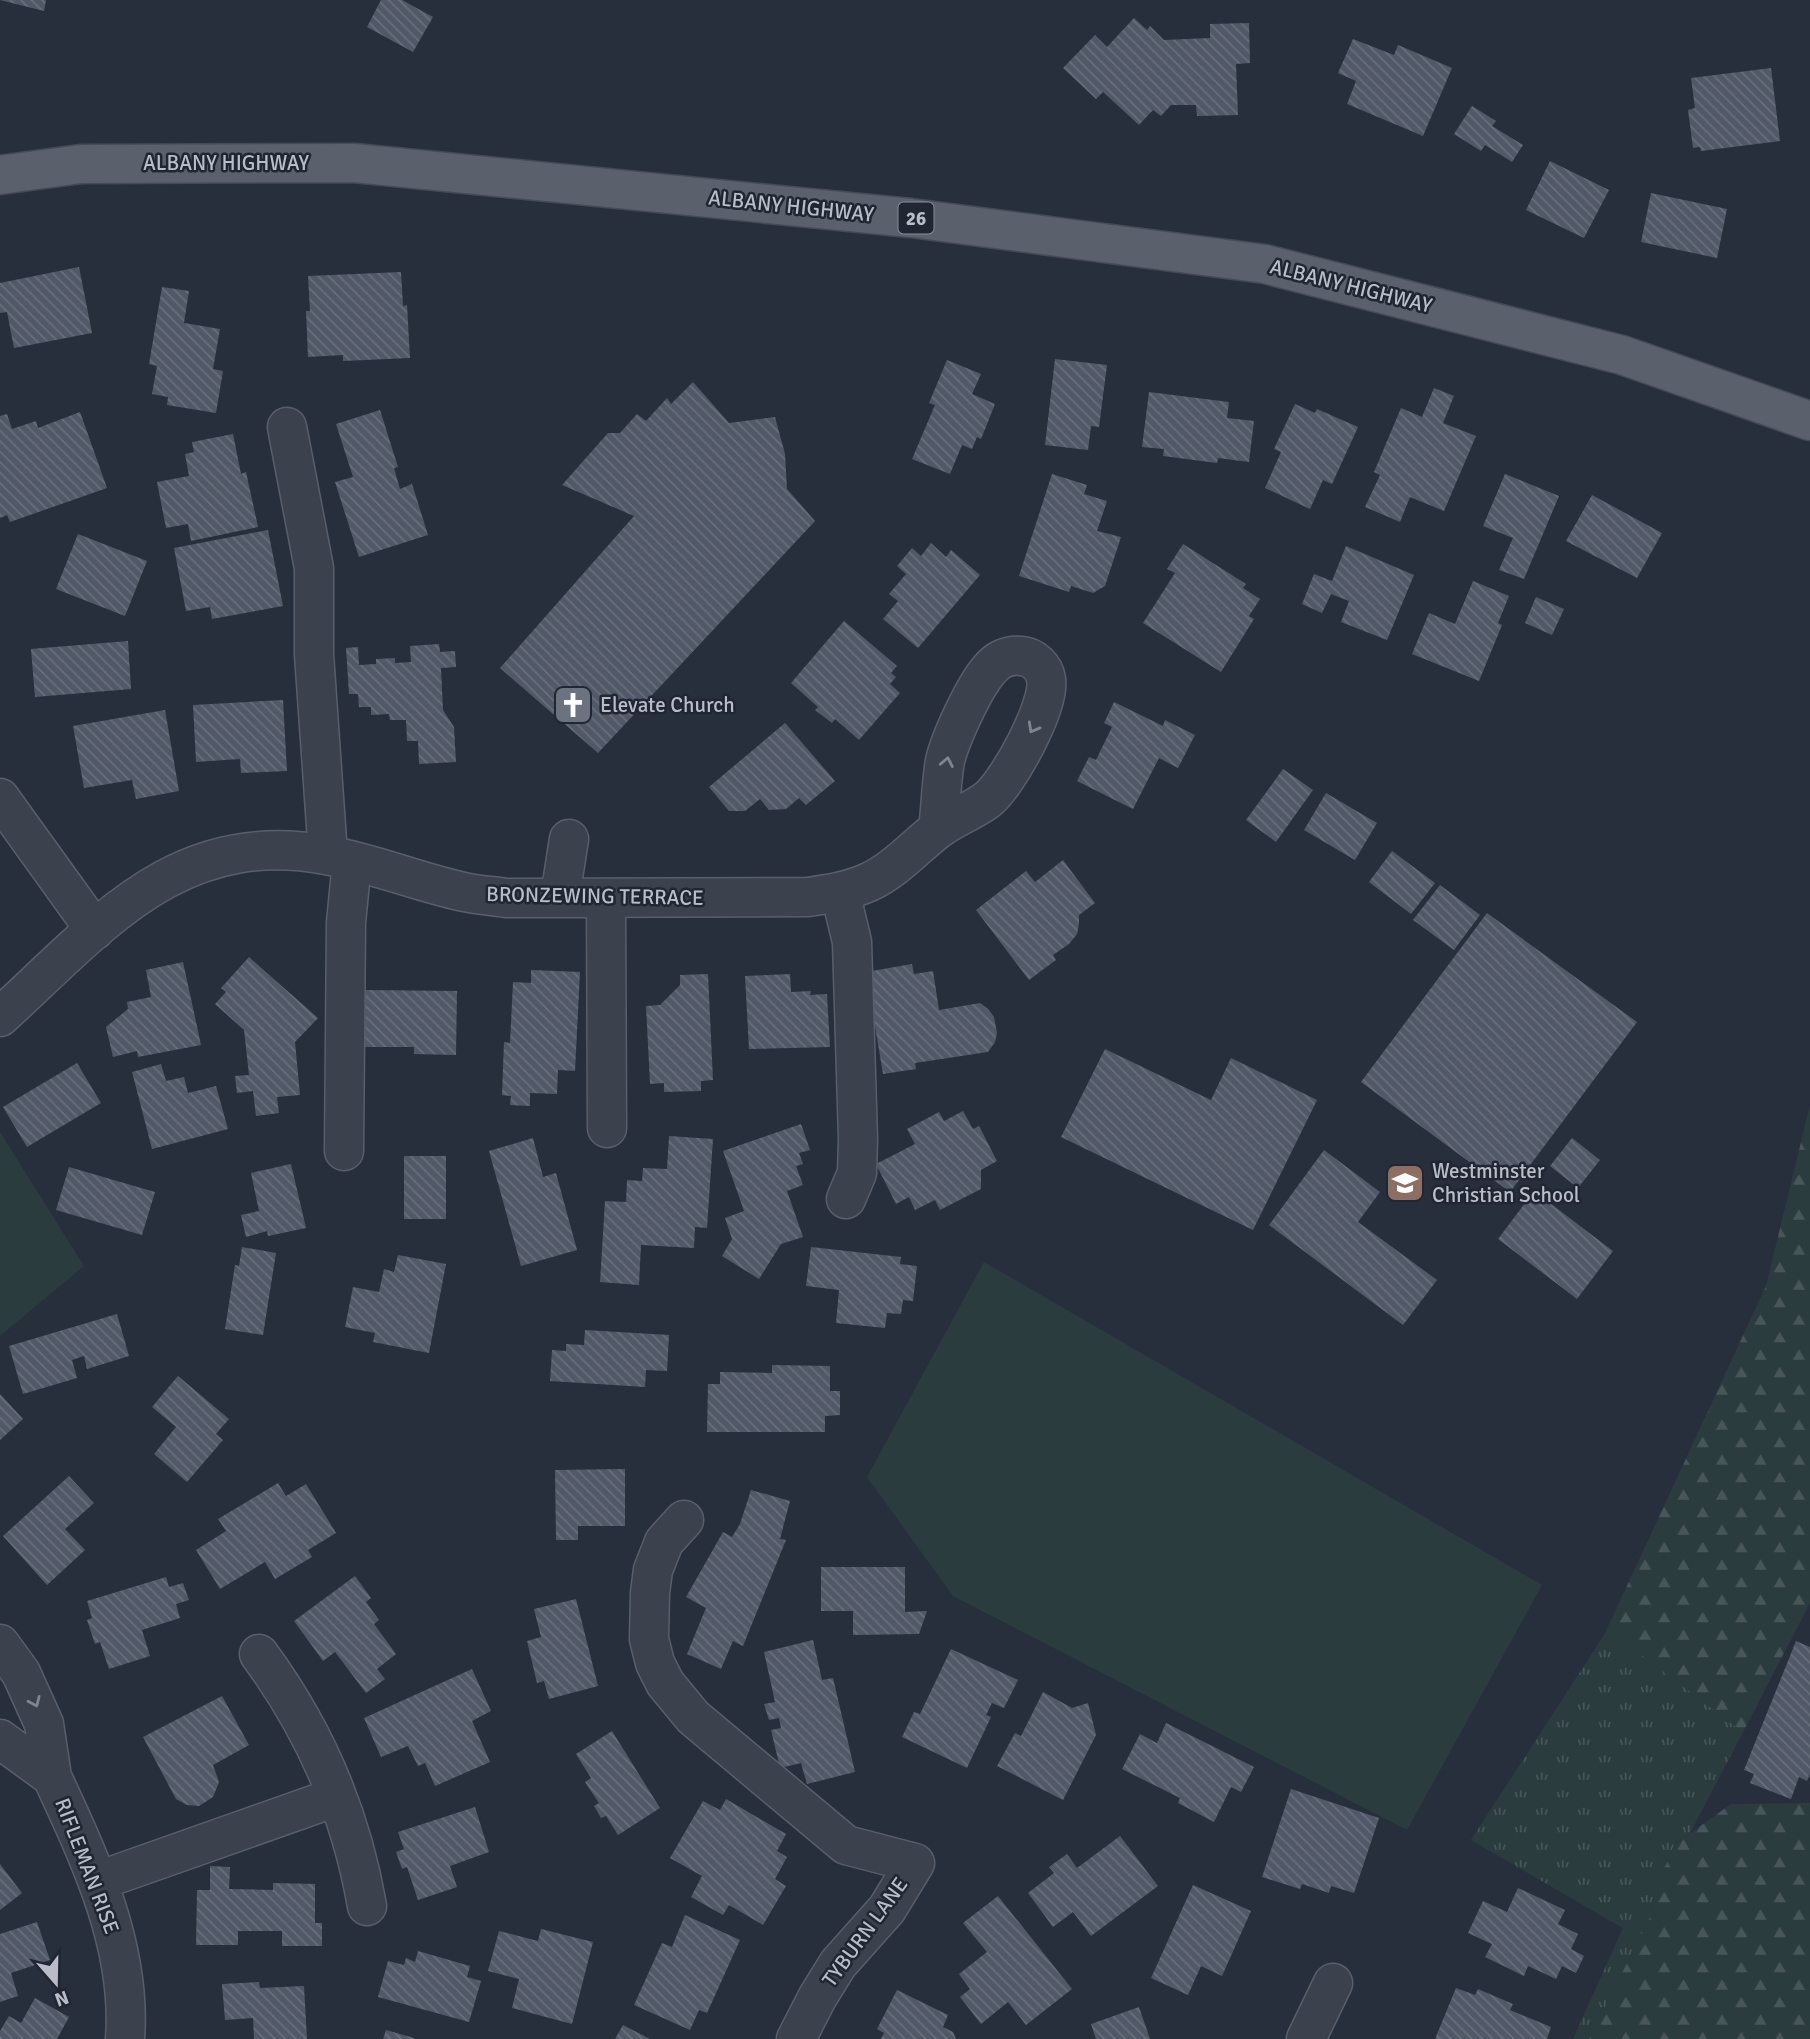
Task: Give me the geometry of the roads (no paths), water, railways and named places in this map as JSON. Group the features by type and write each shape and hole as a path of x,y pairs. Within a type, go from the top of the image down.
{"main road":[{"name":"ALBANY HIGHWAY","path":"0,175 81,164 354,163 911,218 1265,264 1622,355 1810,421"}],"street":[{"path":"287,427 314,568 314,654 346,923 344,1151"},
{"path":"0,798 95,930"},
{"name":"BRONZEWING TERRACE","path":"0,1017 95,930 144,892 197,863 240,851 293,849 340,858 466,893 506,898 808,897 840,892 871,881 911,853 937,829"},
{"path":"559,897 569,839"},
{"path":"840,892 852,942 858,1139 857,1173 846,1199"},
{"path":"606,898 607,1128"},
{"name":"TYBURN LANE","path":"684,1520 664,1542 653,1570 650,1593 649,1639 655,1663 665,1683 693,1717 846,1845 915,1863 887,1909 838,1964 817,1997 796,2039"},
{"name":"RIFLEMAN RISE","path":"0,1644 21,1673 44,1724 52,1777 98,1881 119,1950 124,1981 125,2039"},
{"path":"259,1654 285,1689 323,1760 356,1853 367,1906"},
{"name":"RIFLEMAN RISE","path":"0,1739 52,1777"},
{"path":"98,1881 336,1797"},
{"path":"1306,2039 1333,1983"}],"place":[{"name":"Elevate Church","path":"573,705"},
{"name":"Westminster Christian School","path":"1405,1183"}]}
